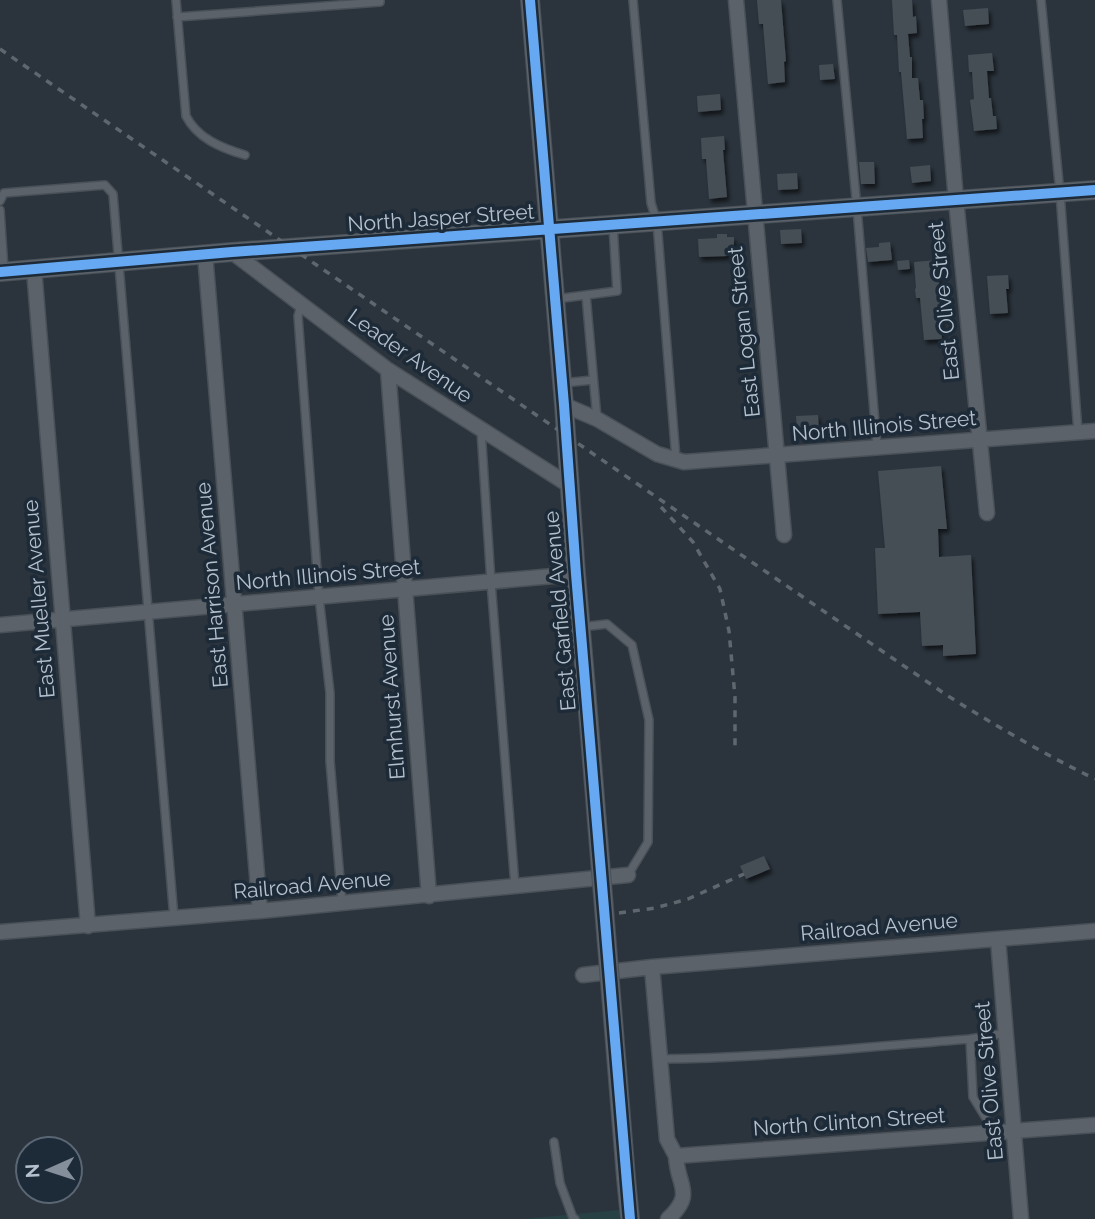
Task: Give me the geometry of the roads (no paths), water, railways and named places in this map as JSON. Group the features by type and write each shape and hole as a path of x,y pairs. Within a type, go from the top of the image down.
{"street":[{"name":"East Garfield Avenue","path":"530,0 630,1219"},
{"name":"East Logan Street","path":"736,0 784,535"},
{"name":"East Olive Street","path":"939,0 987,513"},
{"name":"North Jasper Street","path":"2,271 1095,190"},
{"name":"Leader Avenue","path":"232,252 388,370 569,485"},
{"name":"East Harrison Avenue","path":"205,254 260,911"},
{"name":"East Mueller Avenue","path":"34,269 88,926"},
{"name":"Elmhurst Avenue","path":"388,370 429,895"},
{"name":"North Illinois Street","path":"564,405 597,419 657,454 684,462 1095,430"},
{"name":"North Illinois Street","path":"0,625 576,574"},
{"name":"Railroad Avenue","path":"0,932 342,904 628,875"},
{"name":"Railroad Avenue","path":"583,975 1095,931"},
{"name":"East Olive Street","path":"998,939 1021,1219"},
{"path":"652,967 667,1139 676,1156 676,1169 683,1185 684,1198 668,1219"},
{"name":"North Clinton Street","path":"676,1156 1095,1125"}],"lane":[{"path":"176,0 186,116 191,127 203,136 225,149 245,155"},
{"path":"177,17 380,0"},
{"path":"633,0 651,202 657,222 677,460"},
{"path":"837,0 877,447"},
{"path":"1041,0 1060,193 1078,432"},
{"path":"0,201 4,192 105,185 113,194 174,919"},
{"path":"0,210 2,271"},
{"path":"555,299 617,291 613,225"},
{"path":"586,295 597,419"},
{"path":"302,305 298,316 319,597 330,693 331,761 342,904"},
{"path":"562,384 593,380"},
{"path":"480,429 515,887"},
{"path":"580,627 607,624 632,645 649,720 648,842 628,875"},
{"path":"0,926 0,932"},
{"path":"660,1059 836,1050 970,1039 1006,1033"},
{"path":"970,1039 973,1097 995,1133"},
{"path":"554,1142 559,1183 575,1219"}],"railway":[{"path":"0,49 948,696 1057,760 1095,779"},
{"path":"661,507 693,542 720,589 729,631 735,697 735,747"},
{"path":"619,913 655,908 688,899 744,874"}]}
